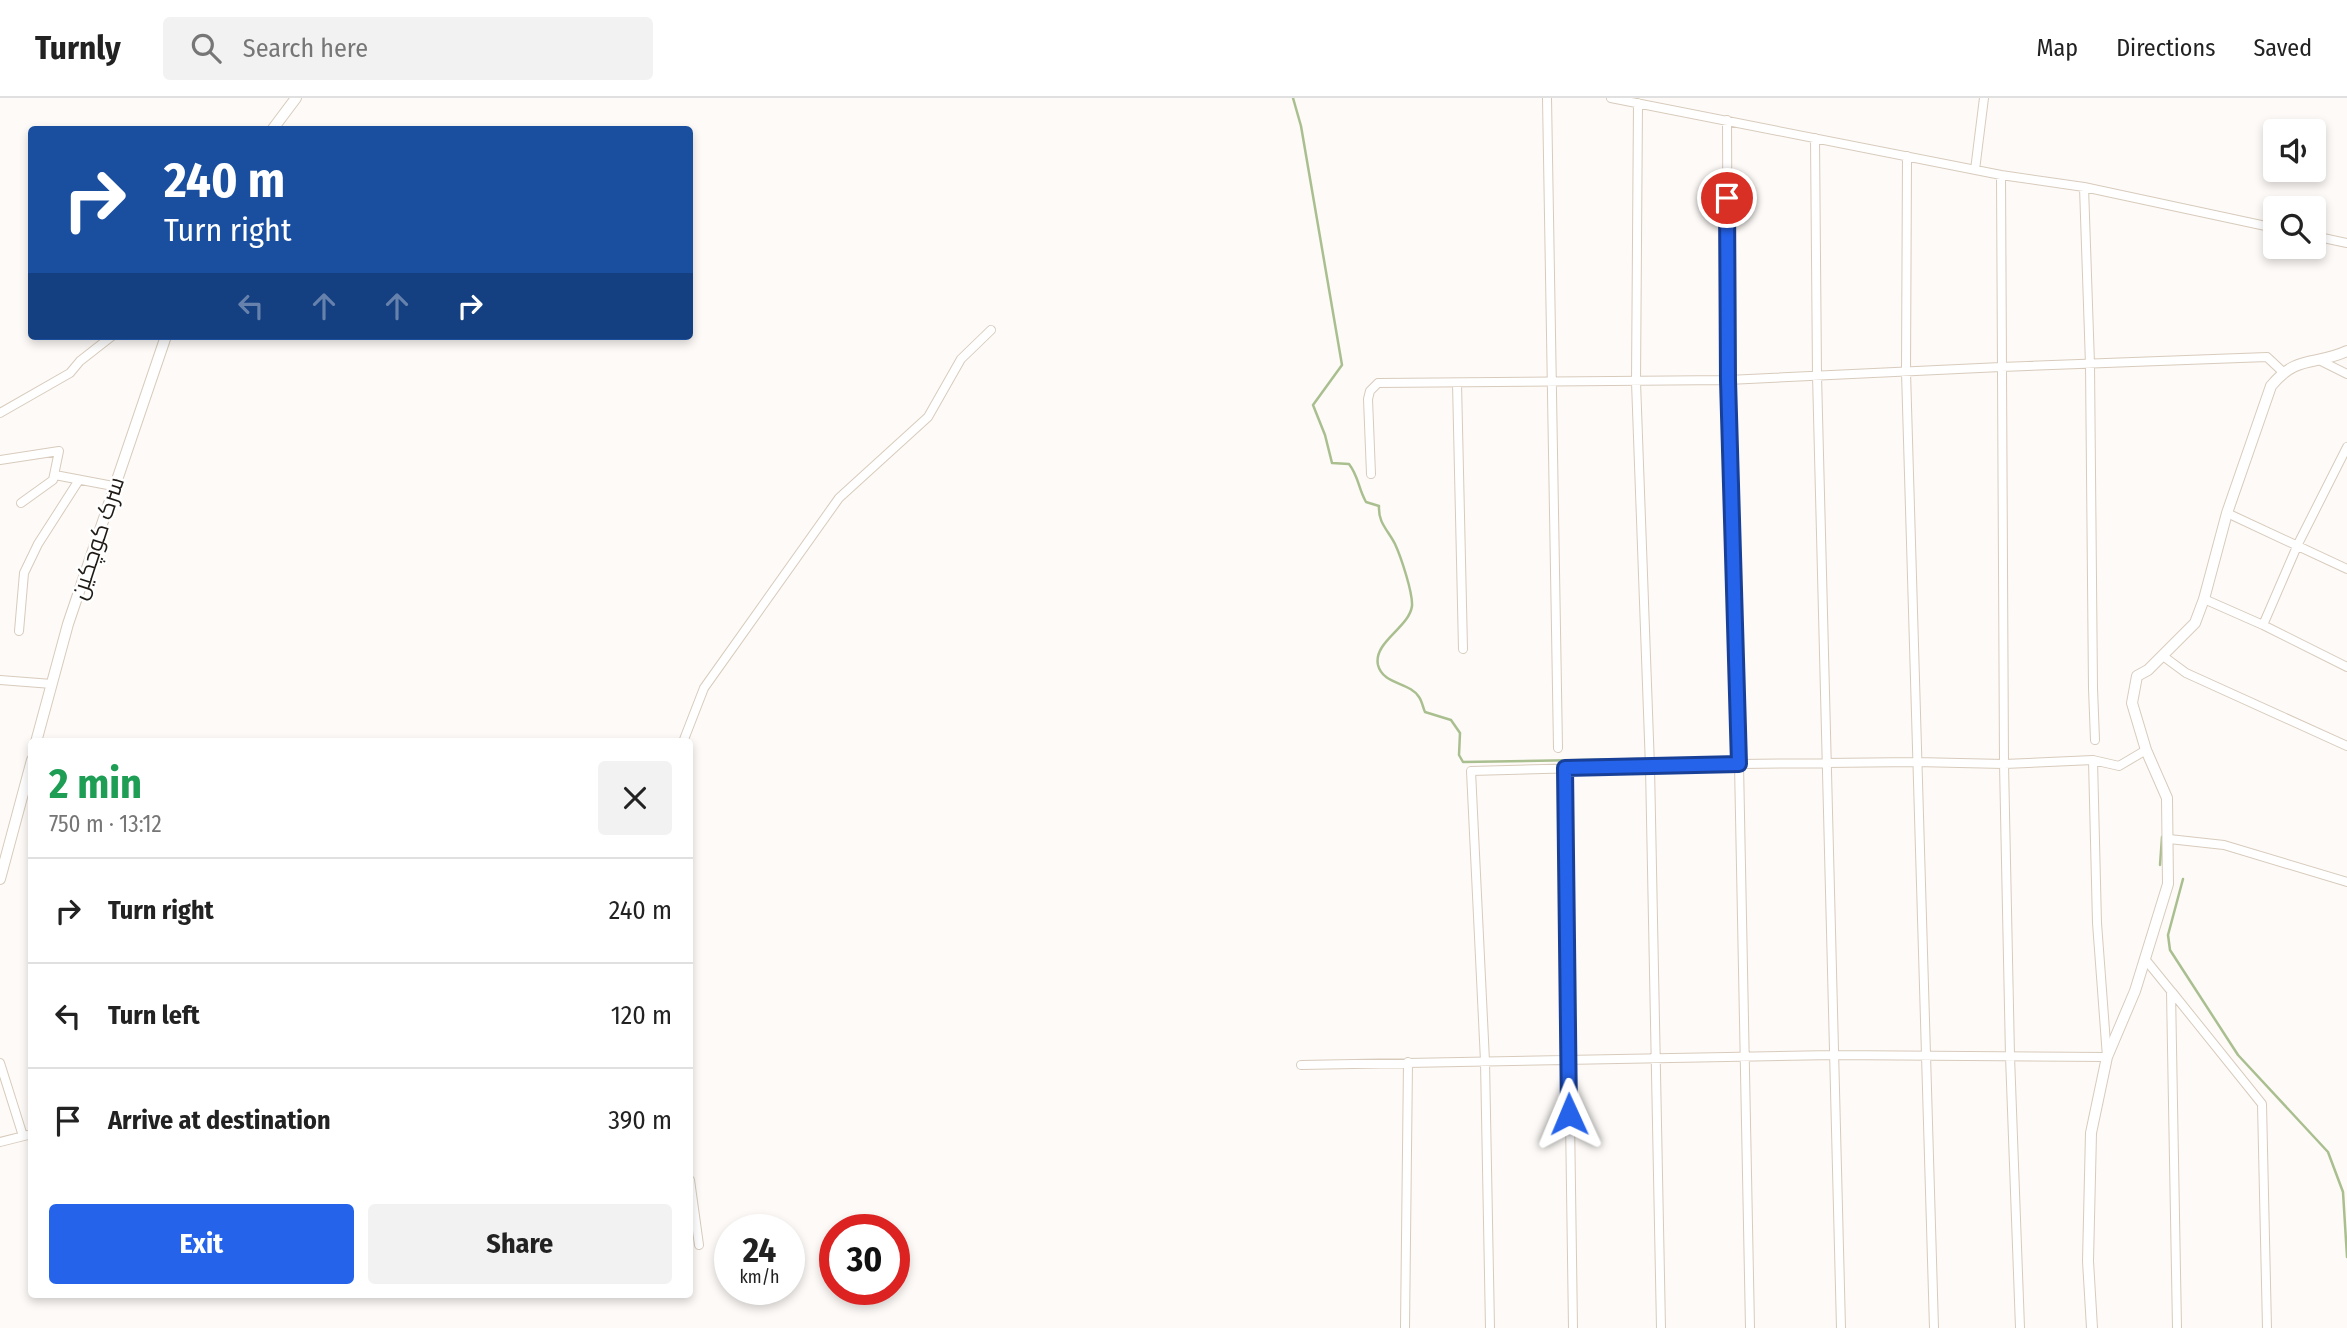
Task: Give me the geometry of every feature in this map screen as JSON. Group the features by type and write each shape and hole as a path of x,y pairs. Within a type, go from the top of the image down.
{"street":[{"path":"275,126 296,98"},
{"path":"1547,98 1558,748"},
{"path":"1611,98 2001,175 2084,187 2263,225"},
{"path":"1975,170 1984,98"},
{"path":"1638,103 1636,382 1650,767 1661,1328"},
{"path":"1727,120 1728,380 1750,1328"},
{"path":"1815,138 1817,375 1841,1328"},
{"path":"1907,156 1906,372 1934,1328"},
{"path":"2001,175 2004,764 2010,1056 2020,1328"},
{"path":"2084,187 2090,364 2095,740"},
{"path":"2326,239 2347,243"},
{"path":"685,738 704,688 839,498 929,417 961,359 991,330"},
{"path":"0,413 70,373 80,361 107,340"},
{"name":"سرک کوچکین","path":"37,738 68,624 165,340"},
{"path":"2092,1328 2088,1261 2091,1133 2107,1057 2135,991 2168,884 2167,798 2146,750 2132,703 2137,676 2148,670 2195,623 2227,513 2271,386 2283,372 2347,351"},
{"path":"1371,474 1368,399 1370,391 1378,383 1728,380 2267,357 2283,372"},
{"path":"2316,359 2347,374"},
{"path":"1457,383 1462,649"},
{"path":"2263,625 2298,544 2343,464 2347,447"},
{"path":"0,460 58,450 53,480 22,503"},
{"path":"55,475 113,486"},
{"path":"19,631 24,573 38,544 79,480"},
{"path":"2227,513 2347,569"},
{"path":"2204,599 2347,667"},
{"path":"2163,656 2186,673 2347,746"},
{"path":"0,680 52,684"},
{"path":"1490,1328 1485,1062 1471,771 1916,762 2004,764 2093,761 2113,766 2146,750"},
{"path":"2093,761 2097,923 2107,1057"},
{"path":"1565,768 1573,1328"},
{"path":"0,879 28,775"},
{"path":"2169,839 2224,845 2347,882"},
{"path":"2145,958 2262,1104 2267,1328"},
{"path":"2171,991 2177,1328"},
{"path":"1301,1065 1833,1055 2107,1057"},
{"path":"1405,1328 1408,1062"},
{"path":"0,1063 27,1135 0,1142"},
{"path":"693,1202 699,1245"}],"waterway":[{"path":"1293,98 1301,126 1342,365 1313,405 1332,463 1349,464 1366,502 1379,506 1382,522 1400,557 1412,600 1405,621 1381,649 1378,657 1381,672 1415,692 1425,712 1451,720 1460,733 1459,755 1463,762 1639,759"},
{"path":"2160,865 2162,837"},
{"path":"2183,879 2168,935 2170,950 2238,1055 2328,1152 2343,1192 2347,1257"}],"route":[{"path":"1569,1114 1565,768 1739,764 1728,380 1727,198"}]}
